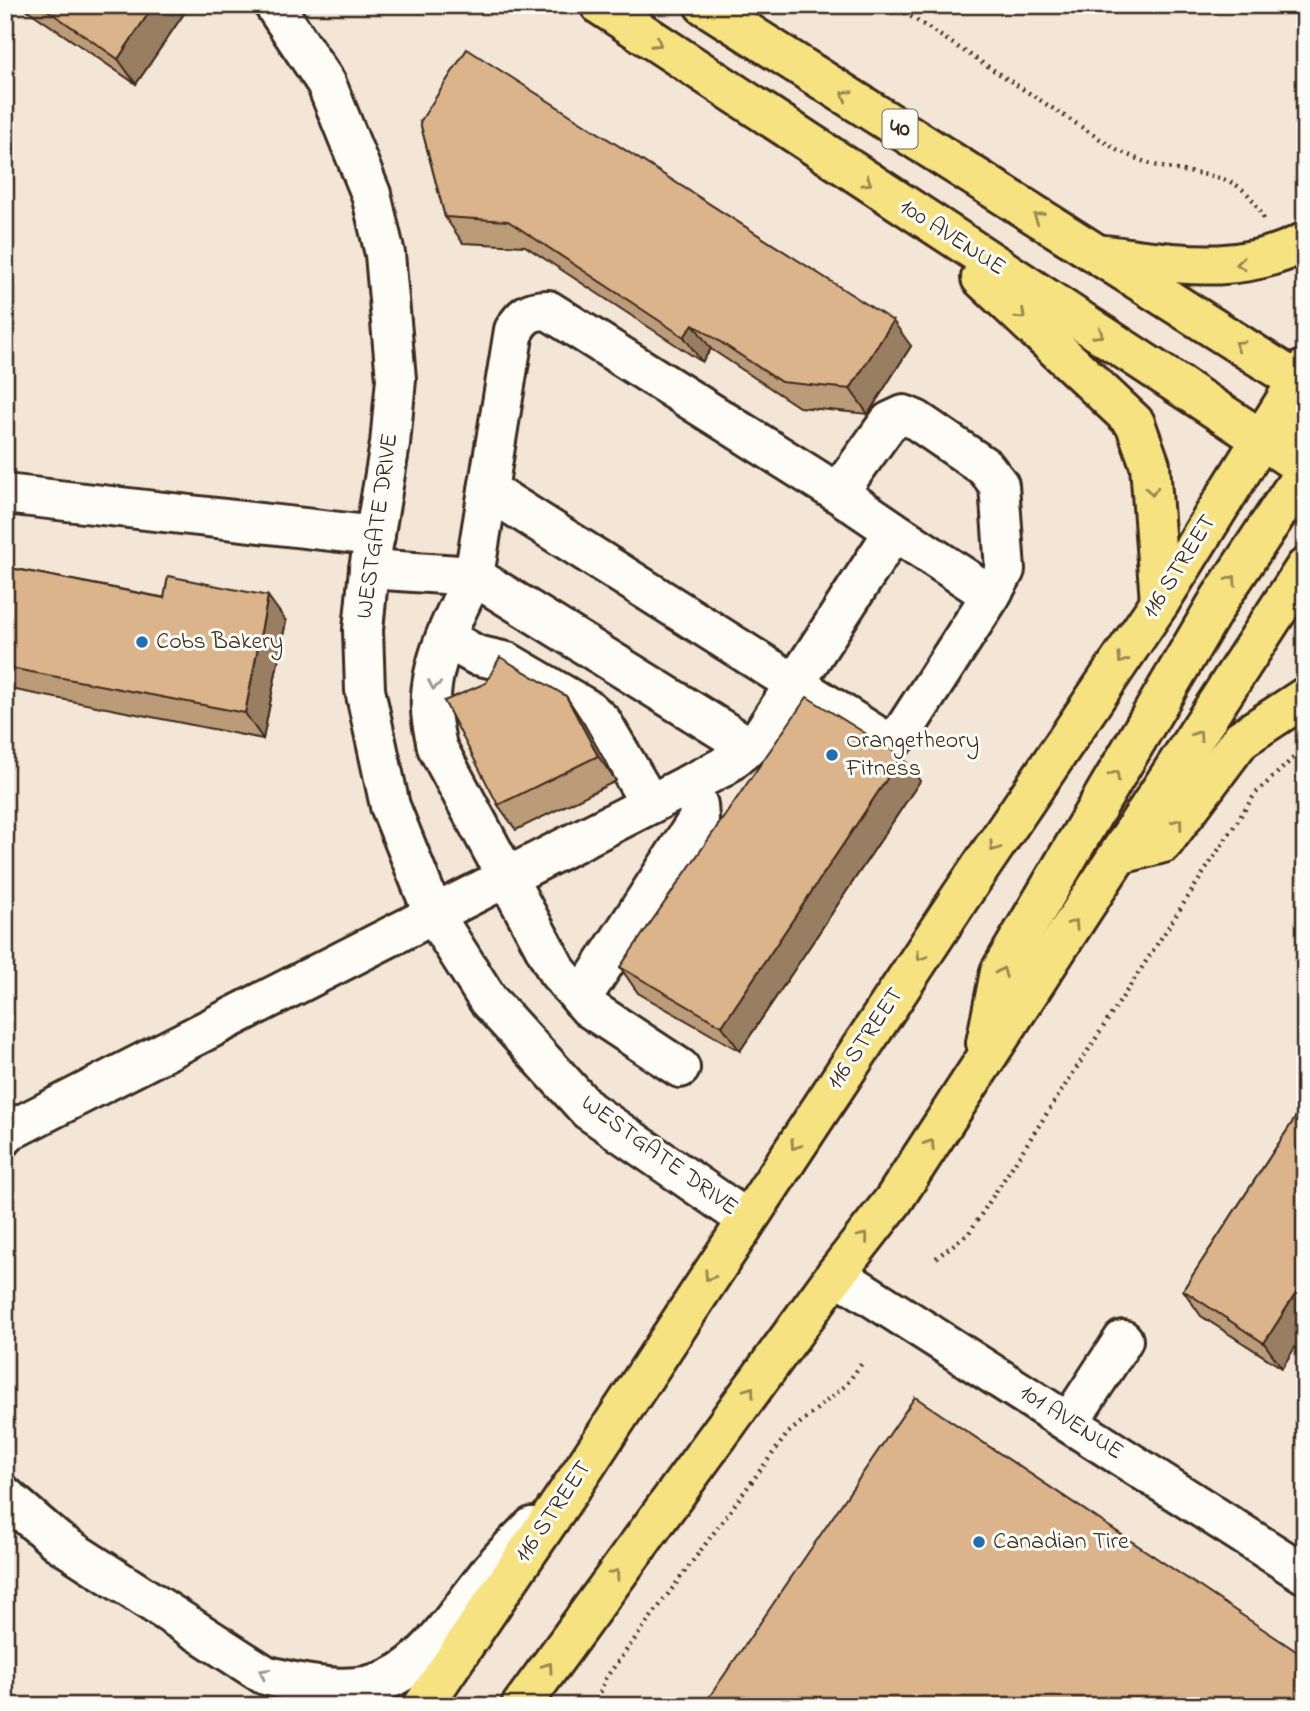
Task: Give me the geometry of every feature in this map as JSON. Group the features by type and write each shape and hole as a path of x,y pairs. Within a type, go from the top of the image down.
{"main road":[{"name":"100 AVENUE","path":"600,5 1305,470"},
{"name":"40","path":"704,5 1096,254 1302,379"},
{"path":"899,203 1135,423 1150,465 1160,602"},
{"path":"1096,254 1202,266 1250,264 1287,238"},
{"path":"1302,379 1305,457"},
{"name":"116 STREET","path":"423,1706 1160,602 1259,438 1302,379"},
{"path":"982,1062 1000,972 1221,597 1305,470"},
{"path":"522,1706 836,1274 893,1201 1305,568"},
{"path":"1121,854 1163,844 1241,739 1305,697"}],"street":[{"name":"WESTGATE DRIVE","path":"274,5 326,83 371,194 385,254 396,379 390,444 372,553 363,630 365,690 390,806 432,913 488,1000 588,1110 746,1219"},
{"path":"680,1068 589,1009 557,971 504,877 437,747 430,707 452,618 474,576 514,330 522,316 533,310 548,310 838,493 991,595"},
{"path":"488,490 882,739 895,737 904,730 1005,570 999,485 985,467 916,419 904,415 890,422 838,493"},
{"path":"5,494 372,553 474,576 748,746"},
{"path":"5,1136 9,1131 432,913 723,767 761,736 894,531"},
{"path":"446,638 476,655 507,662 589,710 602,722 650,804"},
{"path":"581,999 699,818 698,805 689,784"},
{"name":"101 AVENUE","path":"836,1274 1070,1421 1305,1574"},
{"path":"1070,1421 1123,1340"},
{"path":"5,1496 57,1541 265,1675 318,1695 364,1697 388,1690 409,1677 490,1571 575,1482"}],"path":[{"path":"893,5 1117,150 1153,164 1220,178 1241,187 1256,200 1287,238"},
{"path":"936,1258 969,1233 1255,794 1305,747"},
{"path":"597,1706 605,1679 788,1433 846,1385 862,1363"}],"building":[{"path":"40,5 154,5 118,59"},
{"path":"467,49 893,321 850,389 781,382 693,324 684,337 508,221 445,217 420,122"},
{"path":"5,567 164,598 168,576 268,596 245,713 5,667"},
{"path":"500,657 566,696 598,756 498,805 444,701 486,683"},
{"path":"807,697 902,756 722,1026 620,967"},
{"path":"1305,1103 1305,1279 1264,1343 1183,1290"},
{"name":"Canadian Tire","path":"915,1397 1305,1657 1305,1706 703,1706"}],"place":[{"name":"Cobs Bakery","path":"142,642"},
{"name":"Orangetheory Fitness","path":"832,755"},
{"name":"Canadian Tire","path":"979,1542"}]}
